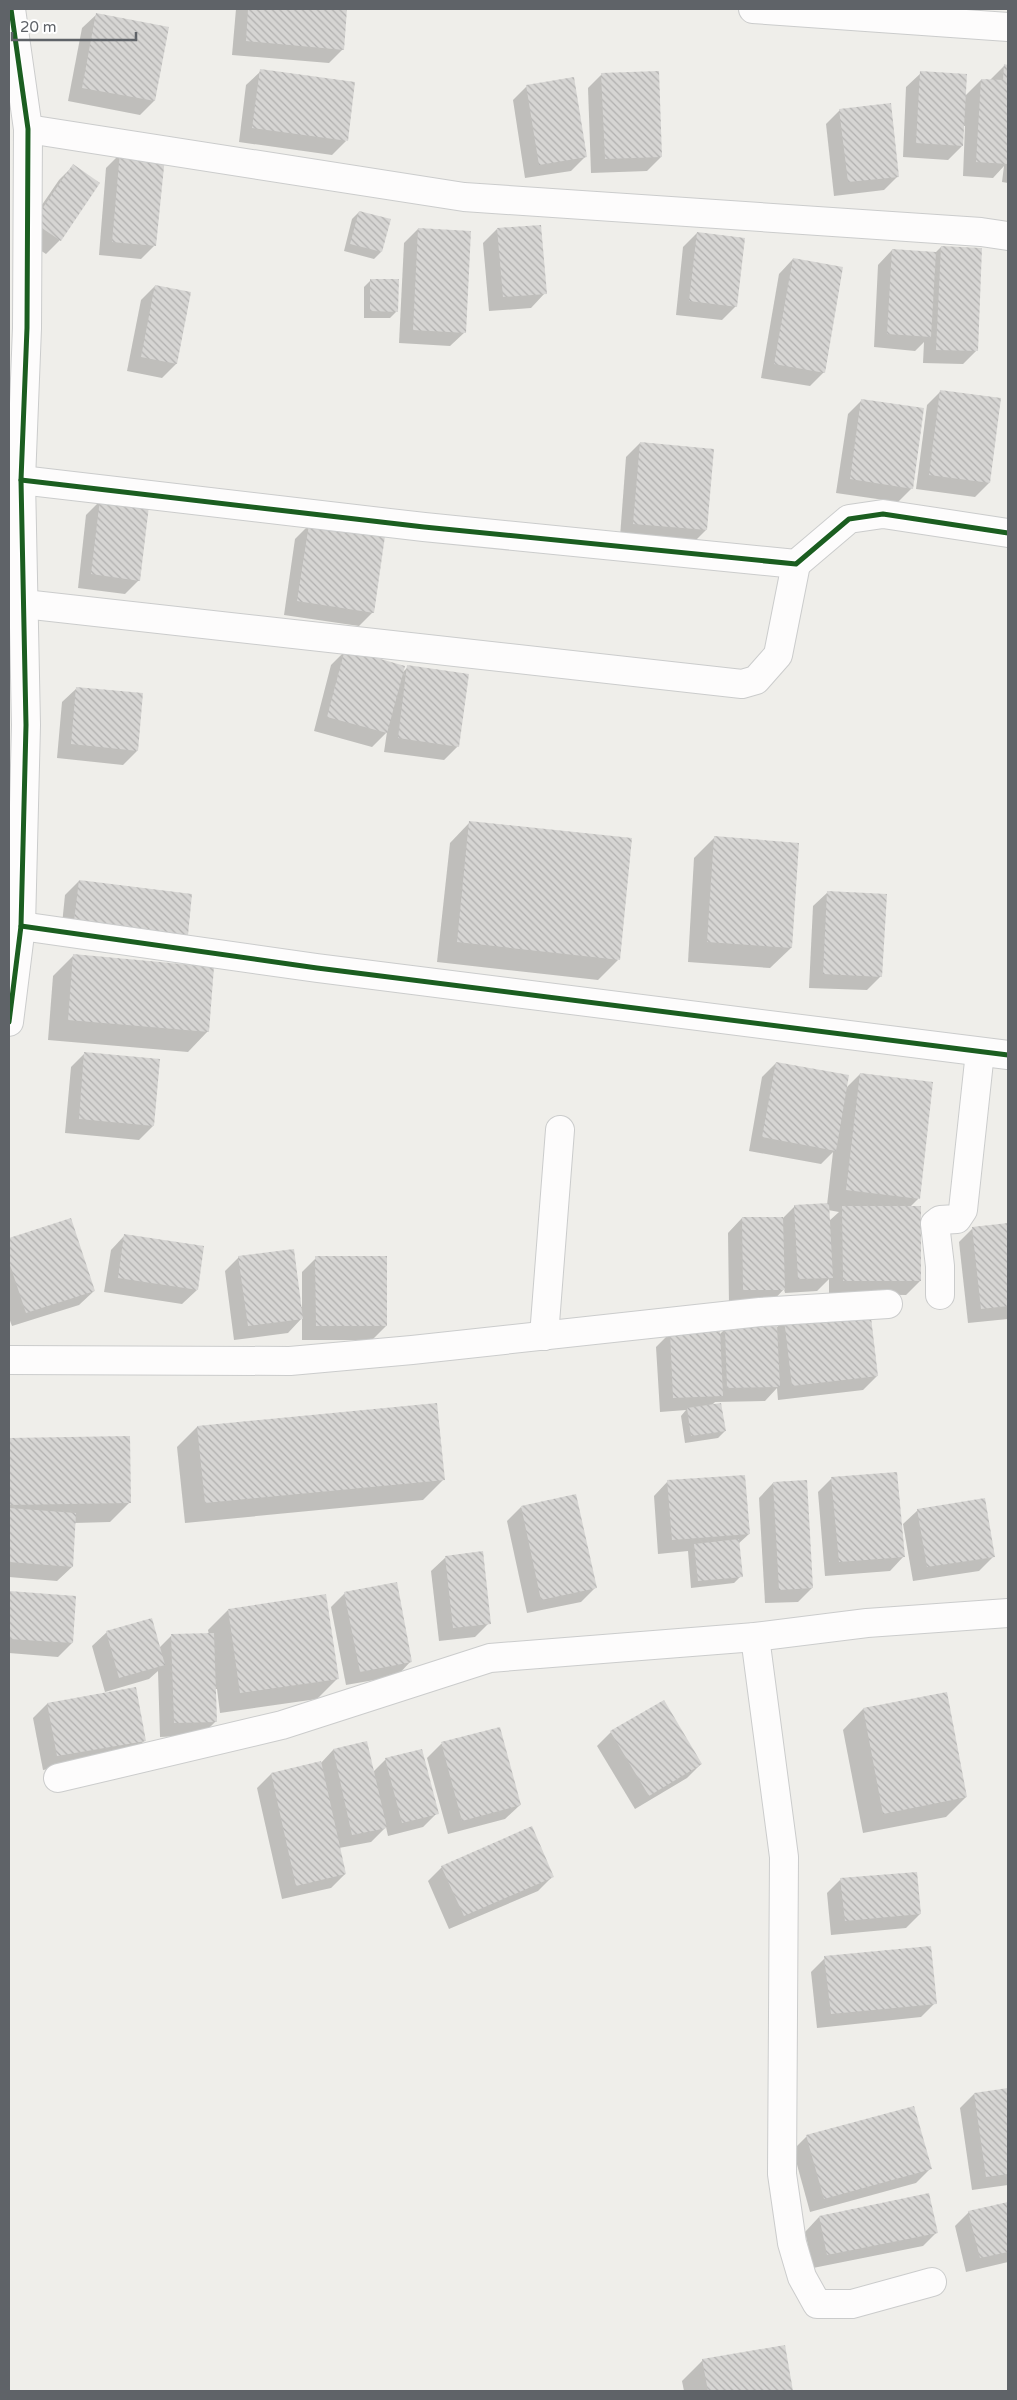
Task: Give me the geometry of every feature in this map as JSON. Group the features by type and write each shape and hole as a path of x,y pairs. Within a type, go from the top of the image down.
{"street":[{"path":"9,1022 21,926 17,724 24,604 21,480 27,328 28,129 11,9"},
{"path":"753,9 1008,27"},
{"path":"28,129 464,197 982,232 1008,236"},
{"path":"21,480 424,527 796,564"},
{"path":"24,604 742,684 756,680 778,655 796,564 849,519 883,514 1008,534"},
{"path":"21,926 327,969 1008,1055"},
{"path":"940,1295 940,1266 935,1224 940,1220 957,1218 963,1210 980,1052"},
{"path":"544,1336 560,1130"},
{"path":"9,1360 290,1361 760,1312 888,1304"},
{"path":"58,1778 282,1725 490,1658 755,1637 867,1623 1008,1613"},
{"path":"755,1637 784,1857 782,2174 792,2243 802,2277 817,2304 852,2304 932,2282"}],"building":[{"path":"248,9 347,9 344,50 246,41"},
{"path":"96,13 169,27 155,101 82,88"},
{"path":"1004,64 1008,65 1008,164 976,162 981,79 1003,80"},
{"path":"260,69 355,82 348,141 252,128"},
{"path":"659,71 662,157 605,159 601,73"},
{"path":"920,71 967,74 963,146 916,143"},
{"path":"574,77 587,157 539,165 526,85"},
{"path":"891,103 899,177 848,182 839,109"},
{"path":"120,152 165,157 156,246 112,242"},
{"path":"73,164 100,183 61,241 33,222"},
{"path":"359,211 391,219 382,252 350,244"},
{"path":"541,225 547,294 503,297 497,228"},
{"path":"418,228 471,231 466,333 413,330"},
{"path":"697,232 745,238 737,307 689,301"},
{"path":"941,246 982,248 978,351 936,350"},
{"path":"892,249 936,252 931,337 887,334"},
{"path":"793,258 843,267 825,373 774,364"},
{"path":"370,279 399,279 398,312 370,311"},
{"path":"155,285 191,292 177,364 141,357"},
{"path":"940,390 1001,398 990,483 929,475"},
{"path":"861,399 924,408 913,489 850,479"},
{"path":"640,442 714,449 707,530 633,524"},
{"path":"100,499 149,506 140,581 91,574"},
{"path":"309,524 385,536 374,613 297,601"},
{"path":"345,649 405,666 387,733 327,717"},
{"path":"407,665 469,674 459,747 398,738"},
{"path":"76,687 143,693 138,751 71,744"},
{"path":"469,821 632,838 620,960 457,942"},
{"path":"714,836 799,843 792,948 707,942"},
{"path":"79,880 192,894 188,935 74,921"},
{"path":"827,891 887,894 882,977 823,974"},
{"path":"73,954 214,967 209,1032 68,1020"},
{"path":"84,1052 160,1059 154,1126 79,1119"},
{"path":"776,1062 849,1075 836,1151 762,1137"},
{"path":"860,1073 933,1082 920,1199 846,1190"},
{"path":"829,1203 833,1278 798,1279 794,1205"},
{"path":"842,1206 921,1206 921,1281 843,1281"},
{"path":"742,1217 783,1217 785,1290 743,1290"},
{"path":"71,1218 95,1291 26,1313 9,1262 9,1238"},
{"path":"1008,1223 1008,1306 981,1309 972,1227"},
{"path":"124,1234 204,1246 198,1290 118,1278"},
{"path":"294,1249 303,1319 248,1326 238,1256"},
{"path":"315,1256 387,1256 387,1326 316,1326"},
{"path":"870,1309 878,1376 792,1386 784,1319"},
{"path":"777,1326 780,1387 727,1388 725,1328"},
{"path":"720,1329 723,1396 673,1398 670,1332"},
{"path":"437,1403 445,1480 205,1503 197,1426"},
{"path":"721,1403 726,1431 691,1436 687,1408"},
{"path":"130,1436 131,1503 9,1505 9,1438"},
{"path":"897,1472 905,1557 839,1562 831,1477"},
{"path":"745,1475 750,1534 672,1540 667,1480"},
{"path":"807,1480 813,1588 779,1590 773,1482"},
{"path":"576,1494 597,1588 541,1600 521,1506"},
{"path":"985,1498 995,1557 927,1567 917,1509"},
{"path":"9,1508 76,1513 73,1567 9,1562"},
{"path":"739,1539 743,1577 698,1581 694,1544"},
{"path":"483,1551 491,1624 453,1628 445,1556"},
{"path":"397,1582 412,1662 360,1672 344,1592"},
{"path":"9,1591 76,1596 73,1643 9,1639"},
{"path":"326,1594 339,1679 240,1693 228,1609"},
{"path":"152,1618 165,1665 119,1678 106,1631"},
{"path":"214,1633 217,1722 174,1723 171,1634"},
{"path":"136,1687 146,1741 57,1756 47,1703"},
{"path":"947,1692 967,1797 883,1814 863,1708"},
{"path":"664,1700 702,1764 649,1796 610,1731"},
{"path":"500,1727 521,1805 462,1821 441,1742"},
{"path":"367,1741 387,1828 352,1835 333,1749"},
{"path":"422,1749 439,1814 402,1823 385,1758"},
{"path":"321,1761 346,1874 296,1886 271,1773"},
{"path":"532,1826 554,1877 464,1916 441,1866"},
{"path":"917,1872 921,1914 845,1921 840,1878"},
{"path":"931,1946 937,2004 831,2014 824,1956"},
{"path":"1008,2088 1008,2174 986,2177 974,2093"},
{"path":"914,2106 932,2169 824,2199 806,2135"},
{"path":"929,2193 938,2233 827,2255 819,2216"},
{"path":"1008,2202 1008,2252 980,2258 968,2211"},
{"path":"785,2345 793,2391 708,2391 702,2359"}],"cycle path":[{"path":"9,1022 21,926 26,725 21,480 27,328 28,129 11,9"},
{"path":"21,480 424,527 796,564 849,519 883,514 1008,533"},
{"path":"21,926 317,968 1008,1055"}]}
